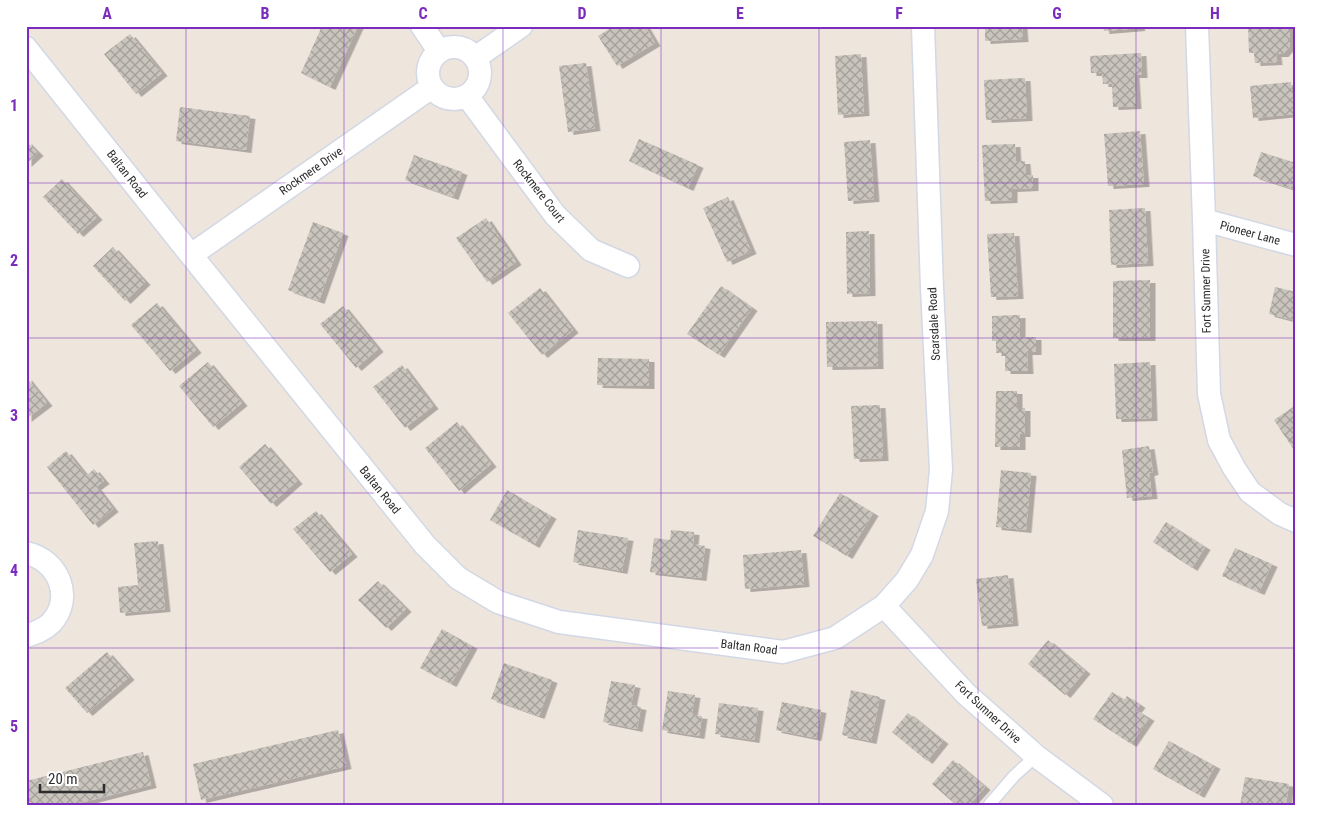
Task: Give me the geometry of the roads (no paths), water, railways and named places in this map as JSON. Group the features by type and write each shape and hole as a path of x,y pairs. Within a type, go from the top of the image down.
{"street":[{"path":"422,26 439,51"},
{"path":"476,58 521,26"},
{"name":"Scarsdale Road","path":"884,606 907,580 922,555 937,512 941,470 923,26"},
{"name":"Fort Sumner Drive","path":"1197,26 1209,394 1219,440 1250,492 1280,514 1296,521"},
{"name":"Baltan Road","path":"26,48 425,546 458,578 498,602 559,622 783,652 835,638 884,606"},
{"path":"446,48 462,48 476,58 479,65 479,82 468,96 460,99 444,97 437,93 428,80 429,64 433,56 439,51 446,48"},
{"name":"Rockmere Drive","path":"191,255 432,87"},
{"name":"Rockmere Court","path":"468,96 555,215 592,250 628,266"},
{"name":"Pioneer Lane","path":"1204,220 1296,245"},
{"path":"26,553 35,555 47,562 56,572 61,585 62,599 58,612 51,623 40,631 26,636"},
{"name":"Fort Sumner Drive","path":"884,606 966,694 1036,756 1102,805"}],"lane":[{"path":"988,805 1014,776 1036,756"}]}
